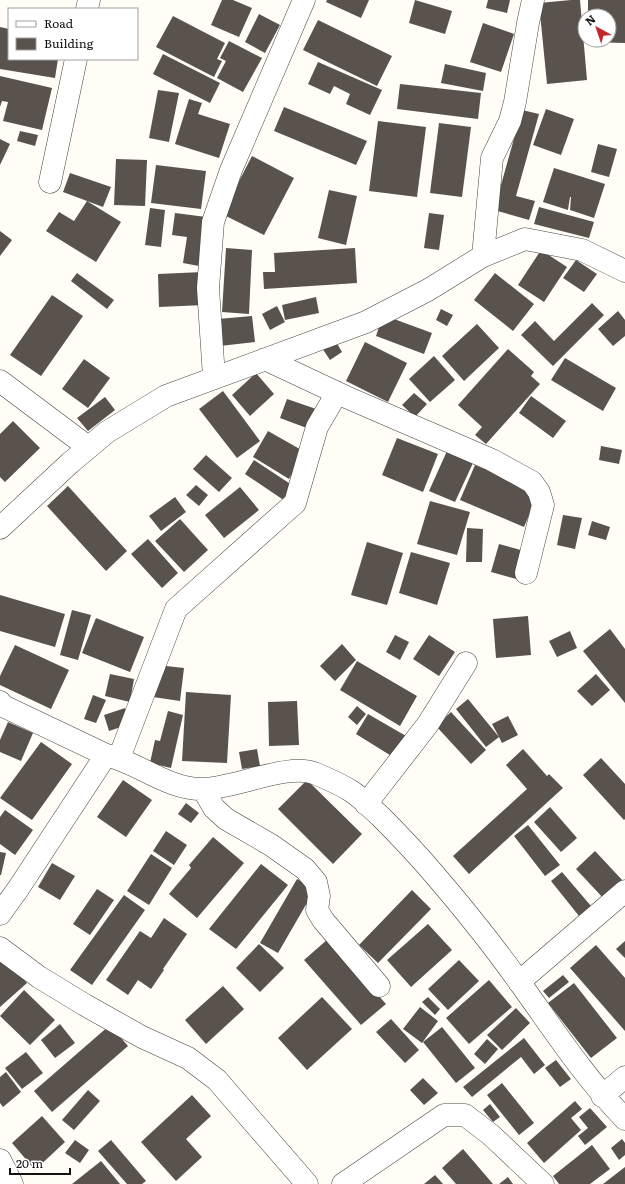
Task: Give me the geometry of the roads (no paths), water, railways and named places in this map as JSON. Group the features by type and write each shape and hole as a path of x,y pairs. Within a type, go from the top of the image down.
{"street":[{"path":"214,377 208,288 213,222 231,170 304,0"},
{"path":"483,256 492,158 510,121 515,102 533,0"},
{"path":"50,182 76,60"},
{"path":"0,528 88,447 107,432 166,396 366,322 428,290 483,256 525,239 582,250 625,271"},
{"path":"265,359 337,393 492,460 532,482 539,492 543,505 526,573"},
{"path":"0,381 88,447"},
{"path":"0,914 112,756 176,609 295,503 317,427 337,393"},
{"path":"366,804 428,724 466,663"},
{"path":"0,702 3,706 180,787 203,789 292,771 312,772 352,791 410,846 464,909 602,1096 625,1119"},
{"path":"203,789 214,808 226,819 271,845 306,870 316,882 319,896 317,910 323,920 379,986"},
{"path":"519,982 625,891"},
{"path":"0,948 39,977 85,1005 142,1036 188,1058 217,1080 307,1184"},
{"path":"602,1096 625,1077"},
{"path":"343,1184 444,1115 465,1115 491,1135 543,1184"},
{"path":"0,1160 12,1184"}]}
